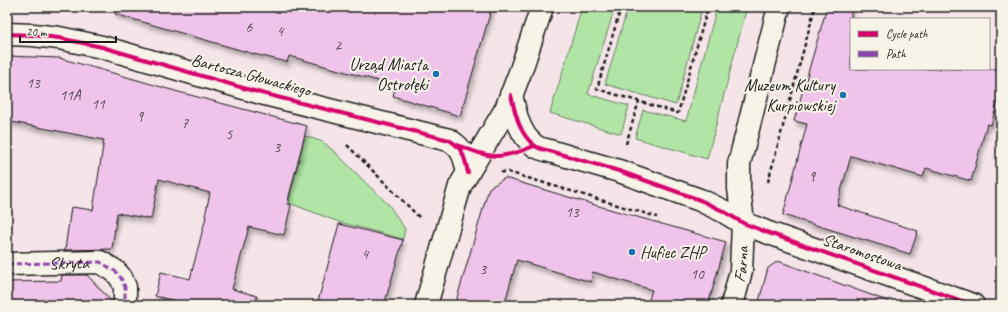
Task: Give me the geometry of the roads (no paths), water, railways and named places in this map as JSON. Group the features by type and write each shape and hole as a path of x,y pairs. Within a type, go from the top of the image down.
{"street":[{"path":"426,305 460,186 506,109 542,7"},
{"name":"Farna","path":"732,305 741,271 743,223 739,188 739,164 779,7"},
{"name":"Bartosza Głowackiego","path":"7,34 46,36 102,47 261,93 449,140 460,149 464,156 468,173"},
{"name":"Staromostowa","path":"511,95 515,114 526,137 534,146 619,171 700,200 743,223 766,232 945,300 973,305"},
{"name":"Skryta","path":"7,264 100,262 115,271 121,278 125,287 124,305"}],"place":[{"name":"Urząd Miasta Ostrołęki","path":"436,74"},
{"name":"Muzeum Kultury Kurpiowskiej","path":"843,95"},
{"name":"Hufiec ZHP","path":"632,252"}]}
